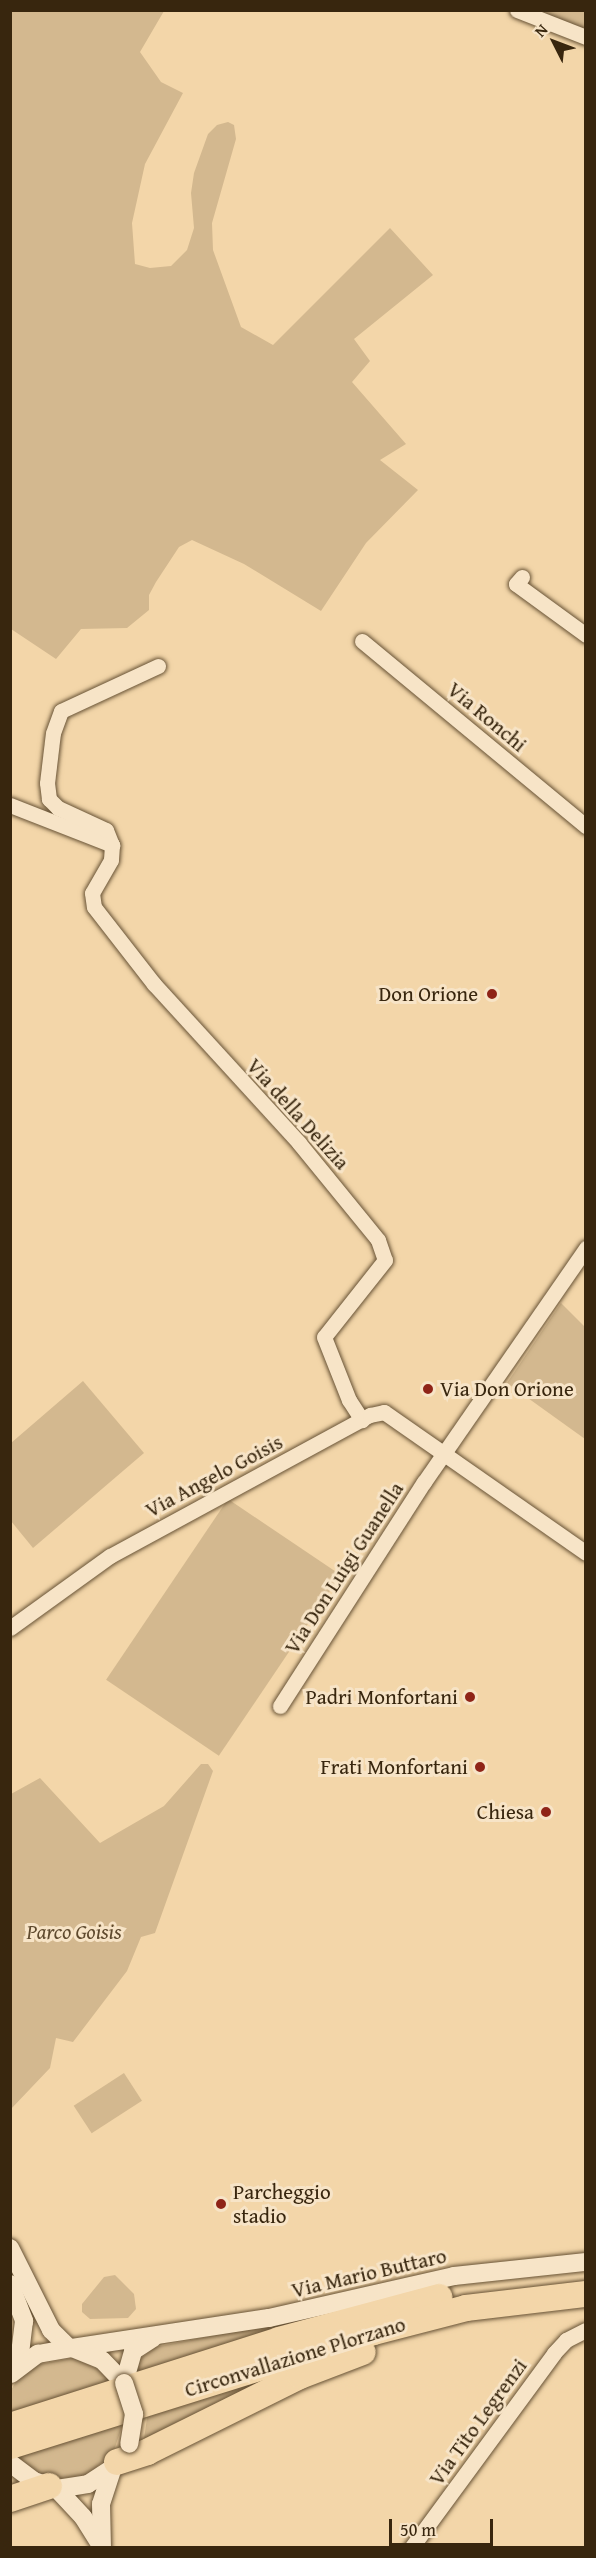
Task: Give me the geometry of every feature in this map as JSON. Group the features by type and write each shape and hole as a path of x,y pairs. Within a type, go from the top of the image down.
{"highway":[{"name":"Circonvallazione Plorzano","path":"10,2426 369,2313 460,2292 585,2280"},
{"name":"Circonvallazione Plorzano","path":"10,2445 442,2314 505,2300 585,2294"},
{"path":"120,2458 147,2452 300,2376 367,2351 511,2312 585,2307"},
{"path":"10,2499 44,2484"}],"street":[{"path":"517,10 585,37"},
{"path":"522,577 516,584 585,635"},
{"name":"Via Ronchi","path":"362,641 585,826"},
{"path":"112,845 106,830 58,808 50,799 47,783 53,733 61,711 158,666"},
{"path":"10,805 112,845"},
{"name":"Via della Delizia","path":"112,845 111,860 92,893 94,908 154,984 299,1143 384,1252 385,1260 324,1337 349,1400 362,1419"},
{"path":"445,1452 585,1248"},
{"name":"Via Angelo Goisis","path":"10,1628 110,1556 362,1419 389,1413 585,1553"},
{"name":"Via Don Luigi Guanella","path":"280,1706 445,1452"},
{"path":"10,2248 51,2330 71,2348 102,2360 124,2383 134,2414 120,2458 101,2504 102,2547"},
{"name":"Via Mario Buttaro","path":"11,2374 38,2354 269,2318 454,2276 585,2262"},
{"path":"10,2284 24,2321 20,2355 11,2374"},
{"name":"Via Tito Legrenzi","path":"411,2547 554,2353 566,2340 585,2330"},
{"name":"Via Mario Buttaro","path":"124,2383 130,2356 137,2346 163,2333"},
{"path":"44,2484 88,2484 120,2458"},
{"path":"10,2463 44,2484 83,2517 102,2547"}],"green space":[{"path":"10,11 164,11 140,52 161,82 183,93 145,164 132,223 135,264 150,268 171,266 187,250 194,228 191,193 194,173 208,134 217,125 228,122 234,125 236,139 212,223 213,250 241,327 273,345 390,228 433,275 354,339 370,361 352,382 406,444 380,460 418,490 366,543 321,611 244,564 192,540 179,547 156,582 149,595 149,610 127,628 81,629 56,659 11,629"},
{"path":"542,11 585,11 585,29 548,18"},
{"path":"561,1303 585,1327 585,1439 507,1383"},
{"path":"83,1381 144,1453 33,1548 11,1521 11,1443"},
{"path":"228,1499 341,1575 219,1756 106,1680"},
{"name":"Parco Goisis","path":"201,1764 208,1764 213,1771 155,1933 141,1937 127,1971 73,2042 56,2038 50,2068 11,2109 11,1794 40,1778 100,1843 164,1806"},
{"path":"124,2073 142,2101 92,2133 74,2106"},
{"path":"115,2275 134,2294 136,2309 128,2318 90,2319 82,2312 82,2304 104,2277"},
{"path":"320,2315 321,2319 136,2376 140,2359 155,2347"},
{"path":"325,2354 143,2446 148,2411"},
{"path":"73,2358 98,2369 112,2383 11,2416 11,2390 17,2380 35,2365"},
{"path":"125,2418 113,2453 86,2476 55,2479 31,2471 13,2454"}],"place":[{"name":"Don Orione","path":"492,994"},
{"name":"Via Don Orione","path":"428,1389"},
{"name":"Padri Monfortani","path":"470,1697"},
{"name":"Frati Monfortani","path":"480,1767"},
{"name":"Chiesa","path":"546,1812"},
{"name":"Parcheggio stadio","path":"221,2204"}]}
